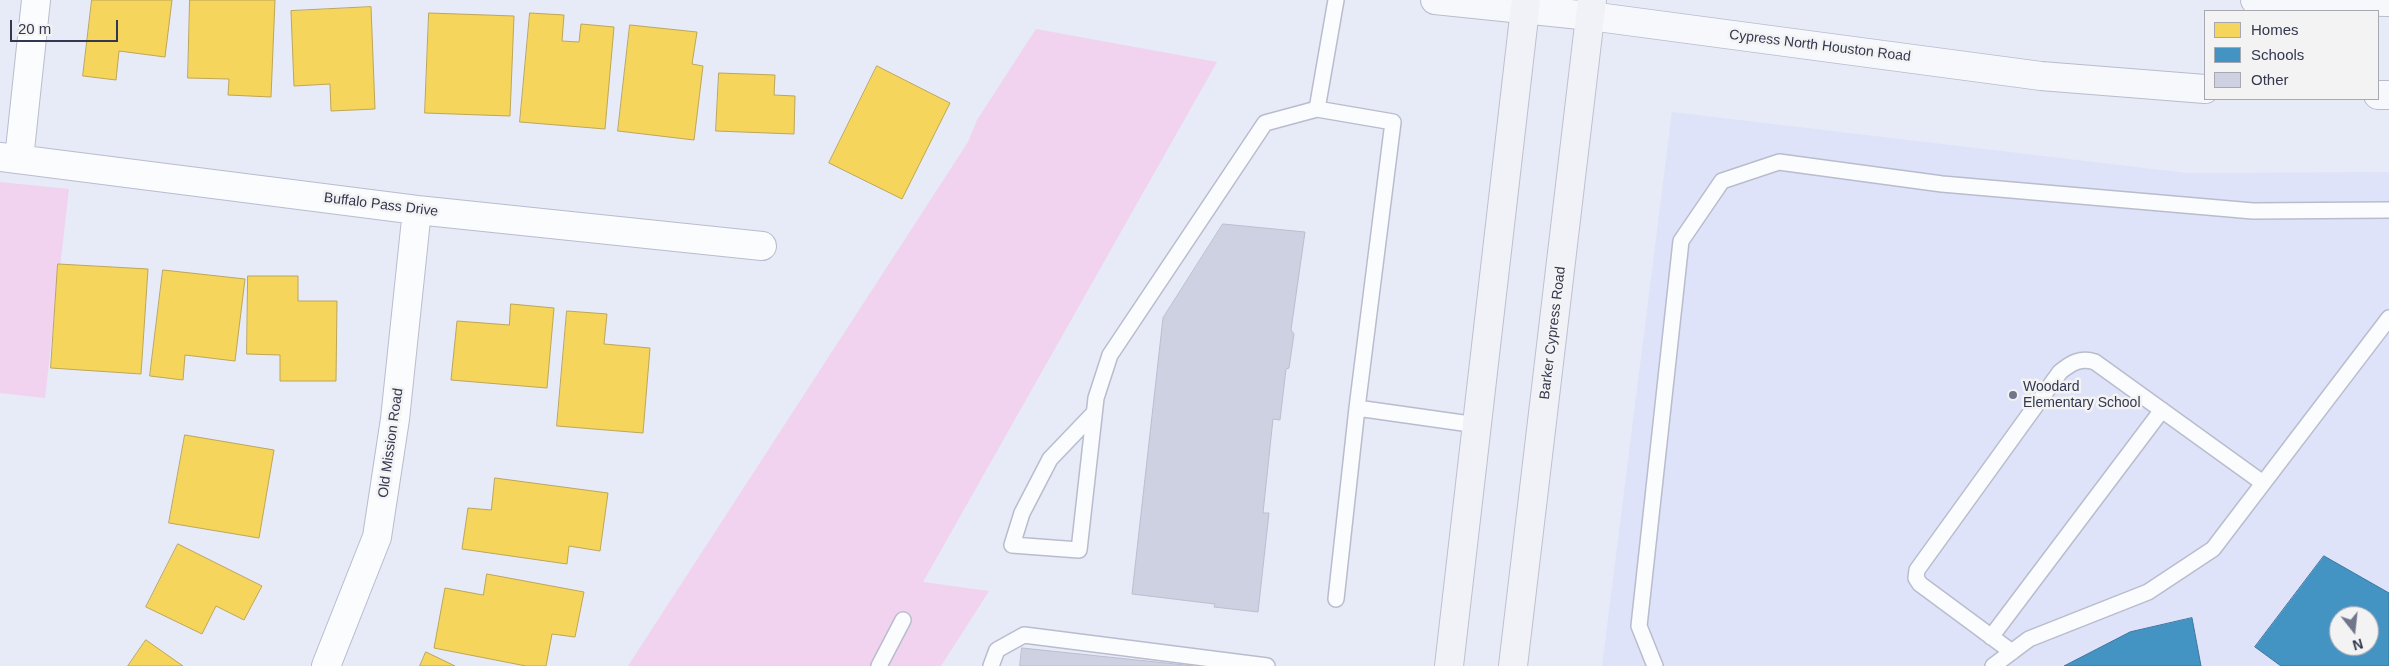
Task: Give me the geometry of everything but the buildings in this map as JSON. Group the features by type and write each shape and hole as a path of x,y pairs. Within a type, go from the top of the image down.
{"main road":[{"name":"Cypress North Houston Road","path":"1434,0 1591,8 2041,76 2204,89"},
{"path":"2271,3 2389,2"},
{"path":"1449,666 1526,5"},
{"name":"Barker Cypress Road","path":"1513,666 1591,8"}],"street":[{"path":"10,158 36,0"},
{"name":"Buffalo Pass Drive","path":"10,158 417,210 762,246"},
{"name":"Old Mission Road","path":"326,666 377,536 395,419 417,210"}],"lane":[{"path":"1317,109 1336,0"},
{"path":"1094,413 1050,459 1022,512 1012,545 1078,550 1096,398 1110,355 1266,124 1317,109 1393,122 1357,408 1336,599"},
{"path":"1656,666 1638,626 1681,241 1722,181 1779,162 1942,184 2253,211 2389,210"},
{"path":"1993,666 2029,639 2148,592 2213,549 2389,318"},
{"path":"2012,652 1920,584 1916,578 1917,570 2060,372 2078,361 2087,359 2095,362 2263,484"},
{"path":"1357,408 1477,425"},
{"path":"1991,637 2162,410"},
{"path":"879,666 903,620"},
{"path":"991,666 997,650 1024,635 1267,666"}],"shaded area":[{"path":"1036,29 1217,62 923,582 989,591 941,666 628,666 968,142 977,120"},
{"name":"Woodard Elementary School","path":"1672,112 2187,173 2389,172 2389,666 1602,666"},
{"path":"0,182 69,189 45,398 0,393"}],"place":[{"name":"Woodard Elementary School","path":"2013,395"}]}
